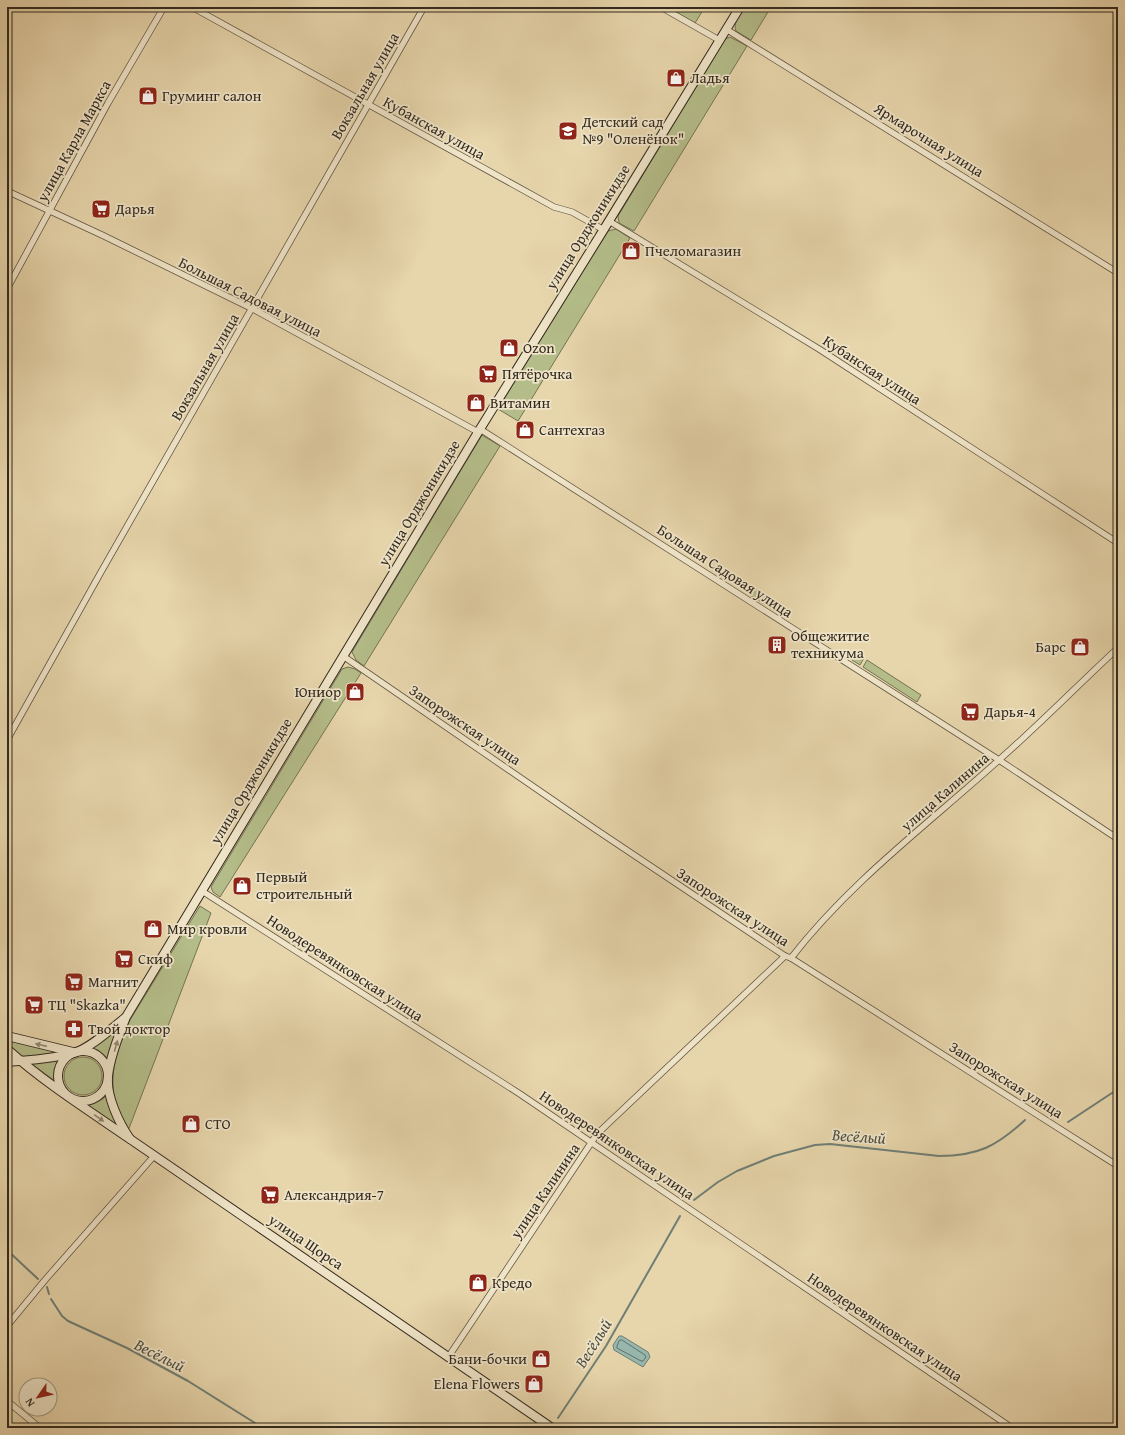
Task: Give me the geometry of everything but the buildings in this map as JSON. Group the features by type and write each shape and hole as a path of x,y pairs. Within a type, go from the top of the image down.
{"main road":[{"name":"улица Орджоникидзе","path":"126,1017 479,430 604,230 740,7"},
{"path":"126,1017 116,1046 105,1088 101,1094 87,1101 80,1101 69,1097 61,1087 58,1079 59,1070 65,1059 99,1038 126,1017"},
{"path":"7,1036 76,1052 86,1052 96,1055 104,1063 107,1069 114,1110 130,1139"},
{"name":"улица Щорса","path":"7,1049 20,1061 69,1097 552,1428"},
{"path":"7,1062 59,1056 76,1052"}],"street":[{"name":"улица Карла Маркса","path":"7,289 108,103 164,7"},
{"name":"Кубанская улица","path":"192,7 554,207 572,212 604,230"},
{"name":"Вокзальная улица","path":"7,740 101,572 424,7"},
{"path":"661,7 719,40"},
{"name":"Ярмарочная улица","path":"726,29 1118,273"},
{"name":"Большая Садовая улица","path":"7,191 102,235 252,309 479,430 999,760 1118,839"},
{"name":"Кубанская улица","path":"609,221 818,349 1118,543"},
{"name":"улица Калинина","path":"791,958 813,931 844,898 952,800 999,760 1118,648"},
{"name":"Запорожская улица","path":"343,656 595,829 785,956 791,958 1118,1166"},
{"name":"Новодеревянковская улица","path":"202,891 520,1094 1012,1428"},
{"name":"улица Калинина","path":"449,1356 602,1128 785,956"},
{"path":"7,1326 45,1280 154,1156"},
{"path":"7,1401 40,1428"}],"green space":[{"path":"667,7 705,7 695,23"},
{"path":"745,7 771,7 751,40 736,31 735,28 735,25"},
{"path":"730,37 747,46 634,231 619,223 618,216 725,39"},
{"path":"616,229 630,238 518,421 498,409 608,231"},
{"path":"482,435 500,446 364,666 356,660 352,652"},
{"path":"755,588 778,603 774,610 750,595"},
{"path":"856,653 864,658 860,665 852,660"},
{"path":"867,660 921,695 917,702 863,667"},
{"path":"348,667 361,673 220,897 213,892 211,887 342,669"},
{"path":"200,906 211,913 128,1131 116,1105 113,1083 115,1061 121,1040 130,1020"},
{"path":"118,1028 108,1059 98,1050 91,1048"},
{"path":"7,1040 60,1053 22,1057 7,1045"},
{"path":"79,1057 87,1057 97,1062 101,1069 101,1083 97,1090 87,1095 79,1095 69,1090 67,1087 64,1080 64,1072 69,1062 72,1060"},
{"path":"59,1060 55,1070 55,1081 30,1063"},
{"path":"108,1092 110,1110 117,1125 88,1105 103,1099"}],"water":[{"path":"619,1336 622,1336 648,1352 650,1357 643,1367 614,1350 613,1345"}],"waterway":[{"name":"Весёлый","path":"1068,1122 1118,1089"},
{"name":"Весёлый","path":"694,1200 718,1182 737,1171 774,1156 815,1145 830,1144 939,1156 953,1156 986,1148 1005,1137 1025,1120"},
{"name":"Весёлый","path":"558,1418 606,1346 680,1216"},
{"name":"Весёлый","path":"7,1250 38,1279"},
{"name":"Весёлый","path":"47,1287 49,1294"},
{"name":"Весёлый","path":"51,1299 62,1316 68,1321 127,1348 188,1381 263,1428"}],"place":[{"name":"Ладья","path":"676,78"},
{"name":"Груминг салон","path":"148,96"},
{"name":"Детский сад №9 \"Оленёнок\"","path":"568,131"},
{"name":"Дарья","path":"101,209"},
{"name":"Пчеломагазин","path":"631,251"},
{"name":"Ozon","path":"509,348"},
{"name":"Пятёрочка","path":"488,374"},
{"name":"Витамин","path":"476,403"},
{"name":"Сантехгаз","path":"525,430"},
{"name":"Общежитие техникума","path":"777,645"},
{"name":"Барс","path":"1080,647"},
{"name":"Юниор","path":"355,692"},
{"name":"Дарья-4","path":"970,712"},
{"name":"Первый строительный","path":"242,886"},
{"name":"Мир кровли","path":"153,929"},
{"name":"Скиф","path":"124,959"},
{"name":"Магнит","path":"74,982"},
{"name":"ТЦ \"Skazka\"","path":"34,1005"},
{"name":"Твой доктор","path":"74,1029"},
{"name":"СТО","path":"191,1124"},
{"name":"Александрия-7","path":"270,1195"},
{"name":"Кредо","path":"478,1283"},
{"name":"Бани-бочки","path":"541,1359"},
{"name":"Elena Flowers","path":"534,1384"}]}
